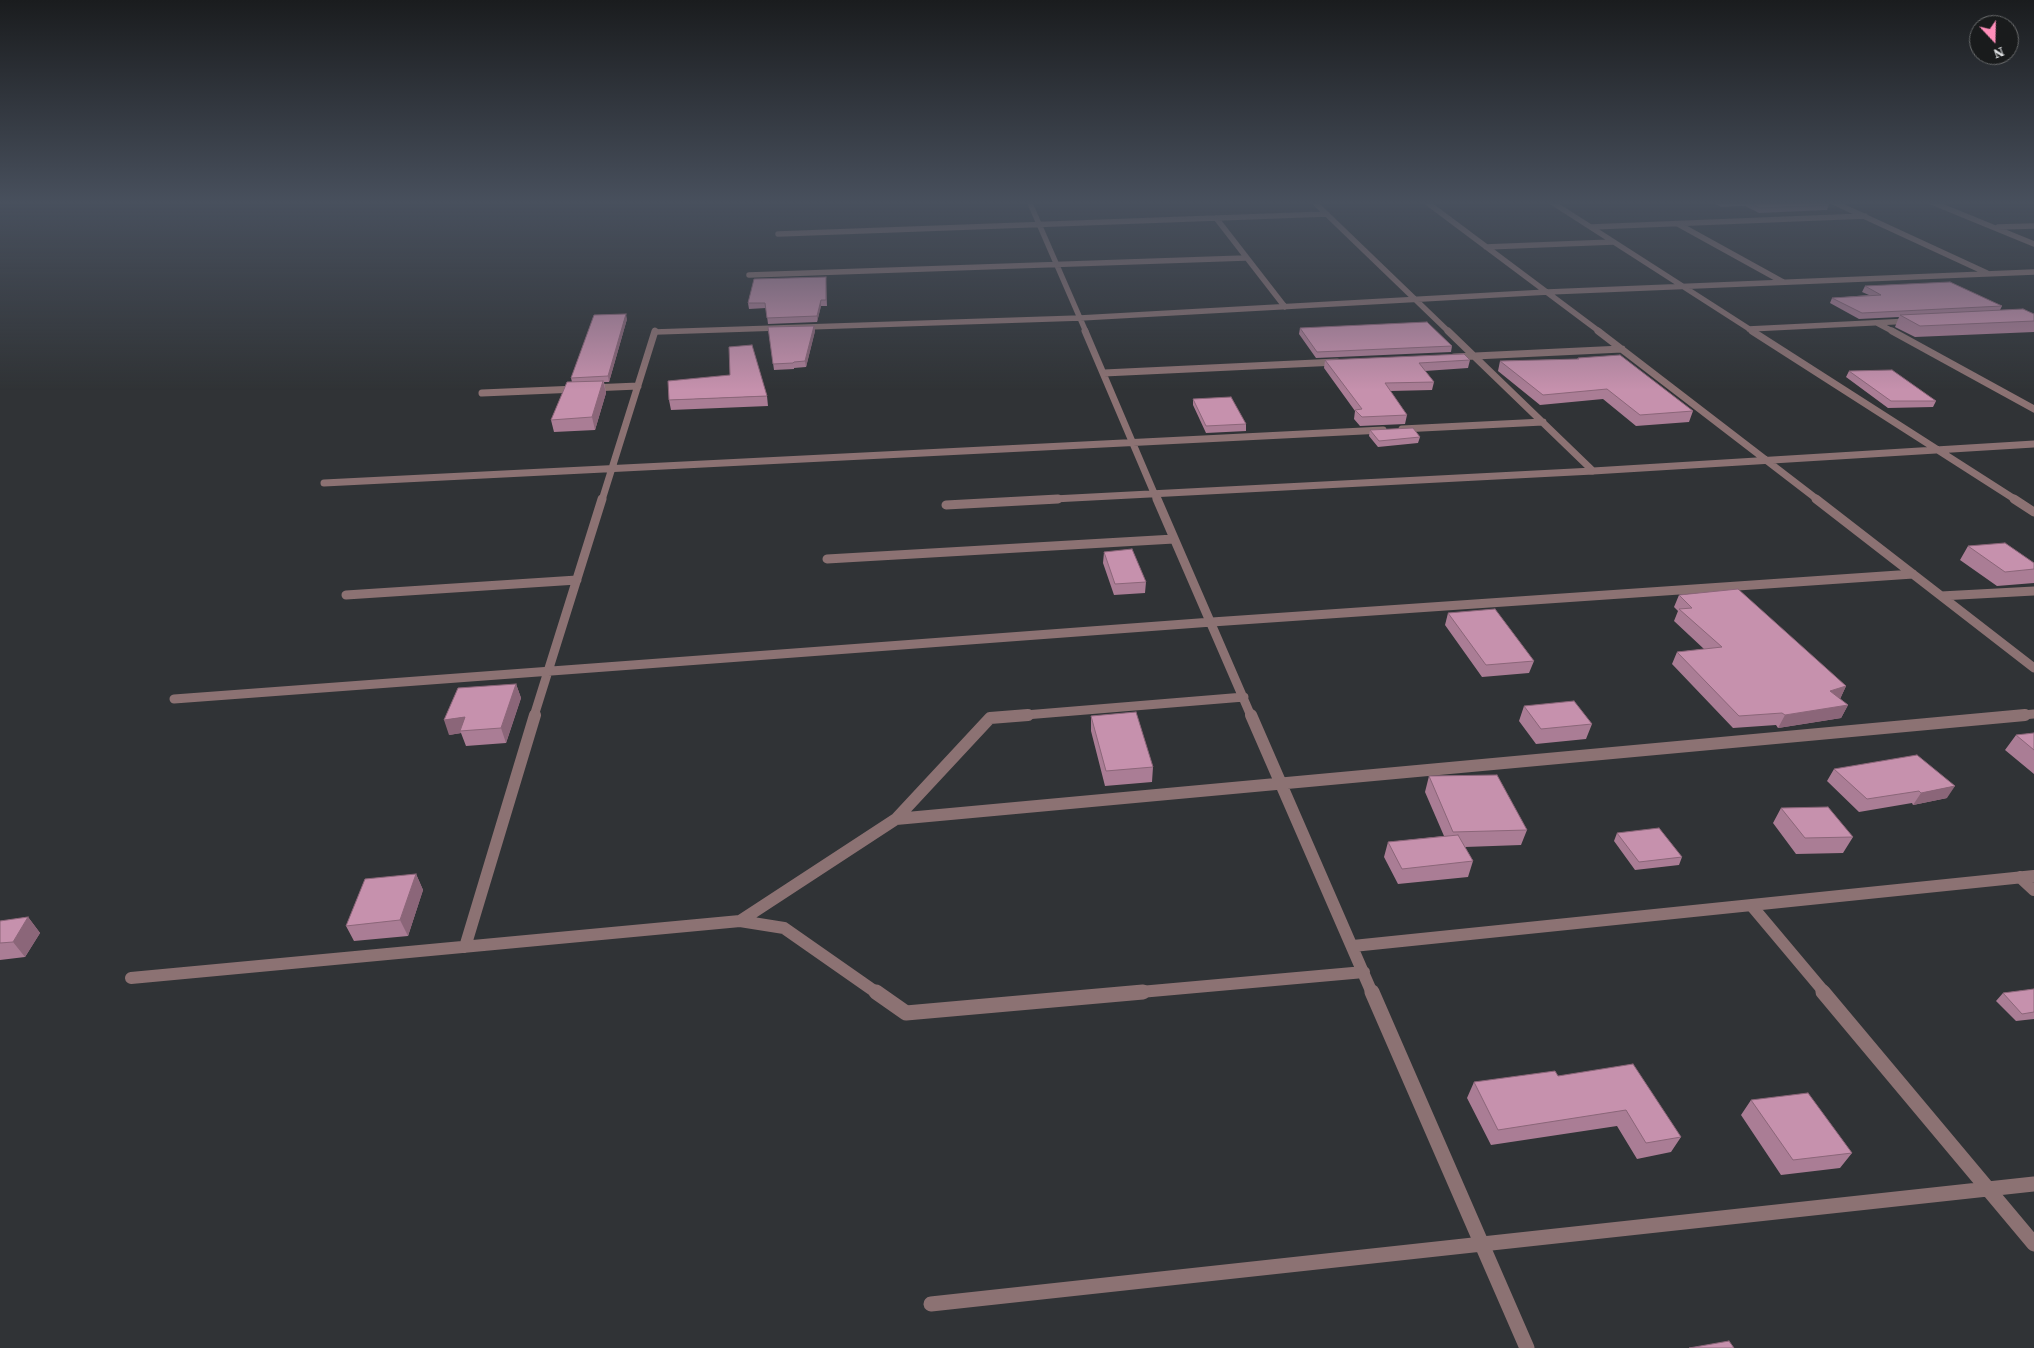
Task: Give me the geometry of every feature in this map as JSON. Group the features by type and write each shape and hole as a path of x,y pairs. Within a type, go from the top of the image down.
{"street":[{"path":"750,275 1057,264 1154,493 1212,622 1527,1348"},
{"path":"1250,264 1285,307"},
{"path":"1379,264 1593,471"},
{"path":"1509,264 2034,668"},
{"path":"1648,264 2034,512"},
{"path":"1750,264 1784,283"},
{"path":"1968,264 1990,274"},
{"path":"465,947 548,671 655,331 1080,318 1548,292 2034,272"},
{"path":"1749,329 1916,320"},
{"path":"1876,322 2034,410"},
{"path":"1445,357 1622,349"},
{"path":"1104,373 1348,362"},
{"path":"482,394 638,386"},
{"path":"324,483 1544,422"},
{"path":"946,505 1593,471 2034,444"},
{"path":"827,559 1174,539"},
{"path":"174,699 1212,622 1913,574"},
{"path":"346,595 577,580"},
{"path":"1941,596 2034,591"},
{"path":"740,921 896,819 990,718 1244,697"},
{"path":"896,819 2034,714"},
{"path":"1353,946 2034,876"},
{"path":"2020,877 2034,890"},
{"path":"1751,905 2034,1244"},
{"path":"131,978 740,921 784,928 906,1013 1364,972"},
{"path":"931,1304 2034,1184"}],"building":[{"path":"826,277 826,300 821,300 817,316 767,318 765,303 748,303 754,279"},
{"path":"1950,282 2002,306 1862,313 1832,298 1881,295 1865,286"},
{"path":"2023,309 2034,314 2034,321 1920,326 1900,315"},
{"path":"626,314 608,376 571,378 594,315"},
{"path":"1427,322 1452,346 1317,352 1300,328"},
{"path":"814,326 805,361 773,364 768,327"},
{"path":"752,345 767,396 669,400 668,381 730,375 729,347"},
{"path":"1464,354 1470,360 1419,363 1434,382 1385,383 1407,415 1362,417 1355,410 1362,409 1325,360"},
{"path":"1620,355 1693,411 1640,415 1607,389 1543,395 1500,361 1579,359"},
{"path":"1892,370 1936,401 1891,401 1849,371"},
{"path":"603,381 592,417 551,420 567,382"},
{"path":"1231,397 1246,424 1206,426 1193,399"},
{"path":"1413,428 1420,437 1379,441 1370,430"},
{"path":"2005,543 2034,563 2034,569 2005,572 1968,546"},
{"path":"1132,549 1146,582 1115,584 1104,552"},
{"path":"1738,589 1846,686 1830,691 1848,705 1785,715 1782,713 1739,716 1677,652 1722,647 1679,609 1692,608 1679,595"},
{"path":"1495,609 1534,661 1486,665 1448,613"},
{"path":"516,684 501,728 460,731 465,717 444,720 458,688"},
{"path":"1574,701 1592,724 1541,729 1524,706"},
{"path":"1136,712 1153,767 1106,771 1091,716"},
{"path":"2034,733 2034,750 2016,735"},
{"path":"1917,755 1955,786 1921,793 1919,791 1867,799 1834,769"},
{"path":"1497,775 1527,830 1453,832 1429,776"},
{"path":"1828,807 1853,837 1805,838 1781,808"},
{"path":"1659,828 1682,857 1639,862 1617,833"},
{"path":"1458,835 1473,861 1402,869 1388,842"},
{"path":"416,874 400,920 346,926 365,879"},
{"path":"28,917 13,942 0,943 0,921"},
{"path":"2034,989 2034,1012 2022,1014 2003,993"},
{"path":"1633,1064 1681,1137 1646,1143 1626,1110 1498,1130 1474,1082 1555,1071 1558,1076"},
{"path":"1808,1093 1852,1153 1793,1160 1751,1100"},
{"path":"1729,1341 1734,1348 1689,1348"}]}
